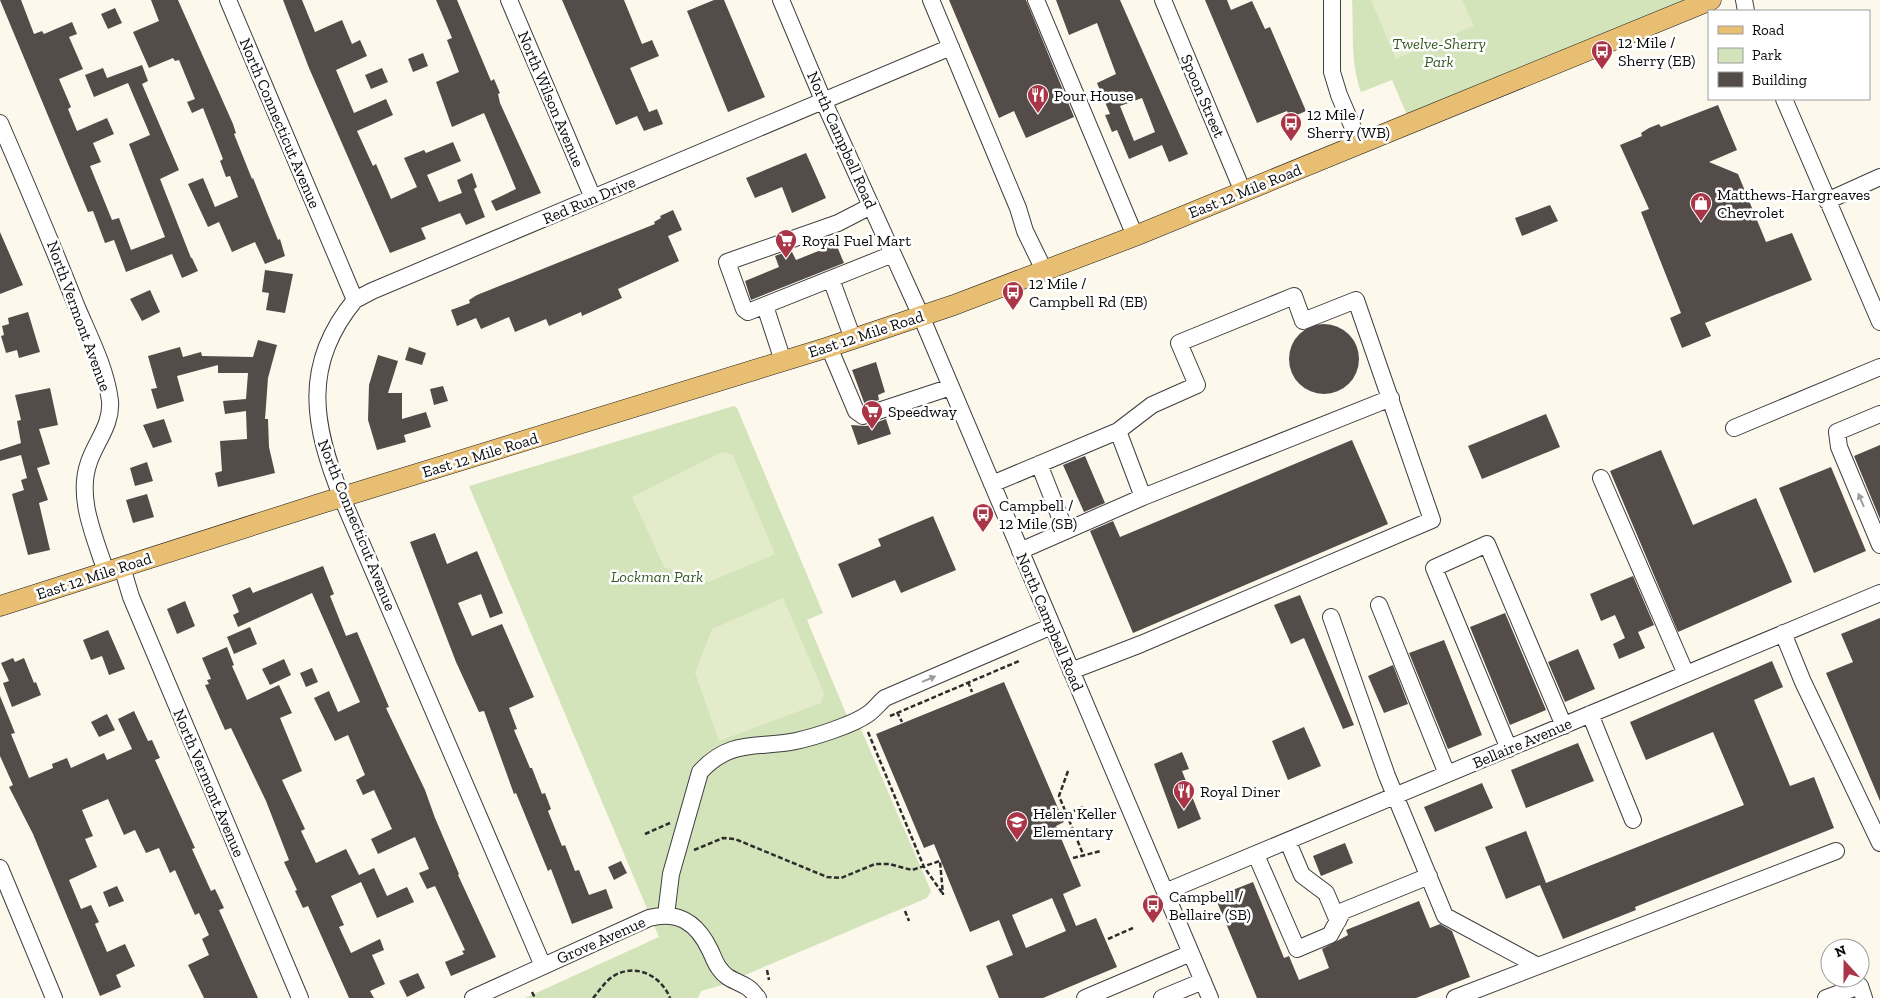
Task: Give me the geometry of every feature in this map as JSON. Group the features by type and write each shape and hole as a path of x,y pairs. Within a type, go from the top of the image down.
{"main road":[{"name":"East 12 Mile Road","path":"0,606 783,362 921,316 1135,236 1711,0"}],"street":[{"name":"North Connecticut Avenue","path":"228,0 355,300 343,315 327,348 317,396 318,426 323,447 342,498 543,966"},
{"name":"North Wilson Avenue","path":"509,0 593,198"},
{"name":"North Campbell Road","path":"781,0 823,100 921,316 1210,998"},
{"path":"931,0 1018,208 1024,231 1044,270"},
{"path":"1036,0 1135,236"},
{"name":"Spoon Street","path":"1163,0 1243,192"},
{"path":"1332,0 1332,72 1339,95 1360,144"},
{"name":"Red Run Drive","path":"355,300 372,291 823,100 951,48"},
{"path":"1784,100 1880,322"},
{"name":"North Vermont Avenue","path":"0,123 96,353 108,394 110,404 107,426 89,461 84,488 87,513 114,569 131,598 300,998"},
{"path":"1827,200 1880,177"},
{"path":"871,206 838,223 727,262 744,309 748,312 765,306 893,254"},
{"path":"831,279 853,339"},
{"path":"992,484 1118,430 1152,405 1197,385 1179,343 1294,296 1304,321 1356,300 1432,520 1141,644 1070,671"},
{"path":"765,306 783,362"},
{"path":"829,347 856,411 863,416 951,387"},
{"path":"1734,428 1880,367"},
{"path":"1020,551 1143,497 1391,398"},
{"path":"1880,414 1837,432 1839,447 1880,545"},
{"path":"1118,430 1143,497"},
{"path":"1039,464 1065,530"},
{"path":"1601,478 1686,674"},
{"path":"1509,749 1434,568 1488,544 1564,726"},
{"name":"Bellaire Avenue","path":"1165,892 1880,593"},
{"path":"1380,605 1447,774"},
{"path":"1331,617 1395,795 1445,916 1538,966"},
{"path":"666,915 668,889 700,772 712,759 732,748 758,743 794,741 816,736 867,715 885,698 1052,626"},
{"path":"1783,633 1803,682 1880,843"},
{"path":"1590,714 1634,820"},
{"path":"1288,842 1302,875 1326,894 1338,921"},
{"path":"1455,998 1836,851"},
{"path":"1256,855 1297,949 1330,935 1343,911 1429,876"},
{"path":"0,868 54,998"},
{"name":"Grove Avenue","path":"543,966 648,918 666,915 680,918 693,924 702,934 718,967 728,978 752,992"},
{"path":"1086,998 1191,953"},
{"path":"473,998 543,966"},
{"path":"1162,998 1203,981"},
{"path":"1826,998 1860,986 1864,998"}],"path":[{"path":"885,718 1019,661"},
{"path":"676,857 723,838 735,839 827,877 842,878 875,864 889,864 912,870 924,867 940,861 943,895 924,867 861,717"},
{"path":"1068,771 1059,796 1083,854"},
{"path":"1067,814 1083,807"},
{"path":"645,834 688,816"},
{"path":"1073,858 1101,850"},
{"path":"905,911 909,921"},
{"path":"1108,939 1133,928"},
{"path":"593,998 614,976 634,970 655,977 663,985 670,998"},
{"path":"767,970 769,980"},
{"path":"532,992 535,998"}],"green space":[{"name":"Twelve-Sherry Park","path":"1352,0 1709,0 1410,122 1392,80 1361,92 1355,69"},
{"path":"1371,0 1462,0 1474,26 1396,59"},
{"name":"Lockman Park","path":"734,406 737,408 823,613 807,620 847,716 860,727 931,891 927,898 719,986 701,991 698,998 525,998 659,937 469,486"},
{"path":"722,452 733,455 775,554 709,582 664,567 632,497"},
{"path":"783,598 824,693 821,703 719,741 695,673 712,629"}],"building":[{"path":"0,0 21,0 34,34 42,31 44,34 72,22 77,34 69,37 83,69 59,79 71,107 68,109 77,131 107,118 114,134 93,143 101,162 90,166 112,220 119,218 131,250 165,237 129,144 150,135 128,83 94,97 85,75 103,68 107,78 142,65 148,81 142,84 179,170 160,179 191,258 198,271 182,278 172,254 126,272 114,240 105,243 93,211 88,212"},
{"path":"151,0 178,0 233,124 236,133 234,134 278,240 280,239 285,256 265,264 255,242 232,252 219,222 208,227 188,184 203,178 215,207 238,197 230,176 226,177 220,161 223,159 203,108 192,113 187,102 195,99 179,60 175,61 173,58 149,68 133,32 159,21"},
{"path":"283,0 302,0 315,32 342,20 352,44 360,40 367,56 336,70 354,113 386,99 393,115 357,131 373,166 376,164 391,199 417,187 404,158 424,150 426,153 453,142 461,161 427,175 439,202 462,193 457,180 472,173 477,187 474,189 485,217 466,225 460,213 421,228 426,239 390,253 309,68"},
{"path":"436,0 457,0 491,81 494,79 500,93 498,94 500,103 541,193 496,211 491,201 516,189 484,113 452,127 436,82 459,72 447,40 452,38"},
{"path":"562,0 624,0 642,44 652,40 659,56 630,68 649,112 657,109 663,124 644,131 637,116 616,125"},
{"path":"714,0 724,0 765,97 728,112 687,11"},
{"path":"949,0 1026,0 1074,117 1026,138 1014,111 999,118"},
{"path":"1056,0 1120,0 1188,154 1169,162 1162,145 1129,159 1117,130 1112,132 1105,115 1110,114 1097,83 1116,74 1097,23 1069,35","holes":["1142,98 1155,132 1134,141 1120,106"]},
{"path":"1205,0 1227,0 1231,10 1252,1 1265,29 1270,27 1306,111 1290,118 1287,111 1257,123"},
{"path":"115,8 122,23 108,29 101,14"},
{"path":"423,53 428,66 413,72 408,59"},
{"path":"382,68 388,82 371,89 365,75"},
{"name":"Matthews-Hargreaves Chevrolet","path":"1718,105 1737,150 1709,162 1738,174 1766,242 1792,233 1812,280 1705,323 1711,336 1682,348 1670,318 1681,313 1641,212 1649,209 1620,145 1642,136 1641,133 1649,128 1659,124 1661,127"},
{"path":"806,153 826,198 792,213 782,187 755,198 746,178"},
{"path":"1550,205 1558,221 1522,236 1515,218"},
{"path":"673,210 682,230 668,236 679,261 618,289 622,298 582,316 581,312 549,326 546,319 515,332 509,317 481,329 476,318 457,326 451,310 470,303 469,300 477,295 655,224 654,222 661,218 660,216"},
{"path":"0,232 23,285 0,294"},
{"path":"836,244 844,263 751,300 745,281 779,267 775,256 791,250 796,260"},
{"path":"265,270 293,274 285,313 266,310 269,293 262,292"},
{"path":"150,290 160,312 142,321 130,299"},
{"path":"28,312 40,352 19,358 17,350 6,353 1,336 4,335 2,326 9,324 8,318"},
{"path":"1324,324 1337,327 1349,334 1356,346 1359,359 1356,372 1349,384 1337,391 1324,394 1311,391 1299,384 1292,372 1289,359 1292,346 1299,334 1311,327"},
{"path":"258,340 277,345 268,378 265,419 268,419 269,447 275,473 218,487 215,473 222,471 220,441 247,439 246,411 225,414 223,401 246,399 248,373 218,373 218,365 177,376 184,401 157,409 151,389 157,388 148,356 180,347 183,357 201,352 202,356 253,357"},
{"path":"409,347 426,353 422,365 405,360"},
{"path":"378,355 398,361 388,393 402,393 402,419 426,412 431,427 404,435 406,442 377,450 368,420 369,385"},
{"path":"876,362 885,392 878,395 879,400 865,405 852,370"},
{"path":"443,386 448,401 434,405 430,389"},
{"path":"50,388 58,425 39,429 50,464 37,468 48,500 39,503 50,550 28,555 12,494 24,490 21,480 27,478 21,455 0,461 0,450 21,443 17,421 21,420 15,395"},
{"path":"1546,414 1560,447 1482,479 1468,446"},
{"path":"164,419 172,442 153,448 143,425"},
{"path":"886,419 891,434 858,445 851,425 866,426"},
{"path":"1352,440 1388,524 1133,633 1090,531 1113,521 1120,537"},
{"path":"1880,445 1880,519 1854,456"},
{"path":"1661,450 1693,525 1756,498 1792,582 1678,632 1610,471"},
{"path":"1085,456 1105,503 1084,512 1063,465"},
{"path":"147,462 153,481 135,486 130,468"},
{"path":"1831,467 1866,551 1814,573 1779,488"},
{"path":"147,494 154,517 133,523 126,500"},
{"path":"933,516 956,570 901,593 895,580 852,598 838,564 881,546 878,539"},
{"path":"435,533 447,564 477,551 503,613 490,618 481,594 458,603 472,636 502,624 534,697 509,708 517,729 514,730 542,794 545,793 551,809 548,811 562,846 565,845 575,871 579,870 589,895 606,889 613,908 572,924 551,869 548,871 516,793 514,794 484,711 479,712 456,662 410,542"},
{"path":"323,566 334,594 330,596 346,636 357,632 389,707 386,708 425,790 458,875 496,957 451,976 445,962 464,954 462,951 465,950 435,886 427,889 419,873 429,869 415,837 378,854 371,839 392,829 374,790 363,795 356,780 365,775 348,735 335,741 314,698 329,691 338,712 360,702 312,593 238,627 233,615 239,612 232,595 250,587 253,593"},
{"path":"1633,576 1654,625 1638,632 1645,648 1619,659 1613,644 1625,638 1615,615 1601,621 1590,594"},
{"path":"1300,595 1354,725 1343,729 1304,638 1291,644 1274,605"},
{"path":"185,601 195,626 177,634 167,609"},
{"path":"1505,613 1546,710 1510,725 1470,627"},
{"path":"1880,618 1880,801 1826,673 1853,662 1841,634"},
{"path":"250,627 257,644 234,654 227,637"},
{"path":"108,630 125,669 109,675 102,656 91,660 83,640"},
{"path":"1444,640 1482,735 1448,749 1409,653"},
{"path":"227,647 234,665 232,666 247,700 279,685 292,713 280,718 302,771 282,780 305,829 301,831 316,863 346,849 359,875 374,868 387,896 407,887 414,902 377,918 361,882 331,896 344,925 339,927 351,953 380,939 384,950 372,955 385,984 370,991 374,998 349,998 308,906 303,908 295,891 297,890 284,862 289,860 266,801 231,728 225,730 205,685 209,684 207,680 211,679 202,658"},
{"path":"1578,649 1595,689 1565,702 1548,662"},
{"path":"13,658 15,662 24,658 41,695 12,707 3,683 9,681 1,663"},
{"path":"284,659 291,675 270,685 262,669"},
{"path":"1772,661 1783,687 1754,700 1790,786 1814,777 1834,828 1635,907 1636,910 1563,939 1540,885 1506,899 1485,847 1526,831 1546,883 1744,805 1713,732 1646,760 1630,722"},
{"path":"1393,665 1408,704 1384,713 1368,676"},
{"path":"312,668 318,682 306,687 300,673"},
{"name":"Helen Keller Elementary","path":"1004,682 1064,822 1056,826 1081,886 1063,894 1076,926 1096,918 1117,967 1043,998 999,998 986,966 1013,955 999,920 970,932 934,844 924,848 876,734","holes":["1052,898 1066,931 1026,948 1012,915"]},
{"path":"0,696 15,733 11,734 29,778 53,768 52,764 67,758 71,768 104,753 107,760 132,749 118,719 134,711 148,741 152,740 160,758 155,760 195,848 192,849 211,891 215,889 224,908 219,910 258,998 204,998 188,965 209,955 202,939 209,935 199,913 195,915 175,870 170,873 159,848 146,853 135,830 124,835 108,799 82,810 93,836 85,839 97,867 69,880 81,909 91,905 99,922 95,924 107,952 125,944 135,966 116,975 121,987 100,996 33,834 9,787 13,785 0,756"},
{"path":"107,714 115,730 99,737 91,722"},
{"path":"1304,727 1321,766 1288,780 1272,741"},
{"path":"1578,743 1594,781 1526,808 1511,770"},
{"path":"1182,752 1189,769 1182,771 1201,819 1178,829 1154,764"},
{"path":"1482,783 1493,808 1435,832 1424,807"},
{"path":"1345,843 1353,863 1321,876 1313,856"},
{"path":"621,861 627,873 614,880 608,867"},
{"path":"1253,882 1284,958 1289,956 1299,980 1329,968 1322,949 1348,935 1346,930 1419,901 1430,928 1440,924 1452,931 1470,977 1416,998 1257,998 1215,897"},
{"path":"117,886 124,901 109,907 103,892"},
{"path":"418,973 425,988 407,997 399,981"}],"place":[{"name":"12 Mile / Sherry (EB)","path":"1602,70"},
{"name":"Pour House","path":"1038,114"},
{"name":"12 Mile / Sherry (WB)","path":"1291,142"},
{"name":"Matthews-Hargreaves Chevrolet","path":"1701,222"},
{"name":"Royal Fuel Mart","path":"786,259"},
{"name":"12 Mile / Campbell Rd (EB)","path":"1013,311"},
{"name":"Speedway","path":"872,430"},
{"name":"Campbell / 12 Mile (SB)","path":"983,533"},
{"name":"Royal Diner","path":"1184,810"},
{"name":"Helen Keller Elementary","path":"1017,841"},
{"name":"Campbell / Bellaire (SB)","path":"1153,924"}]}
